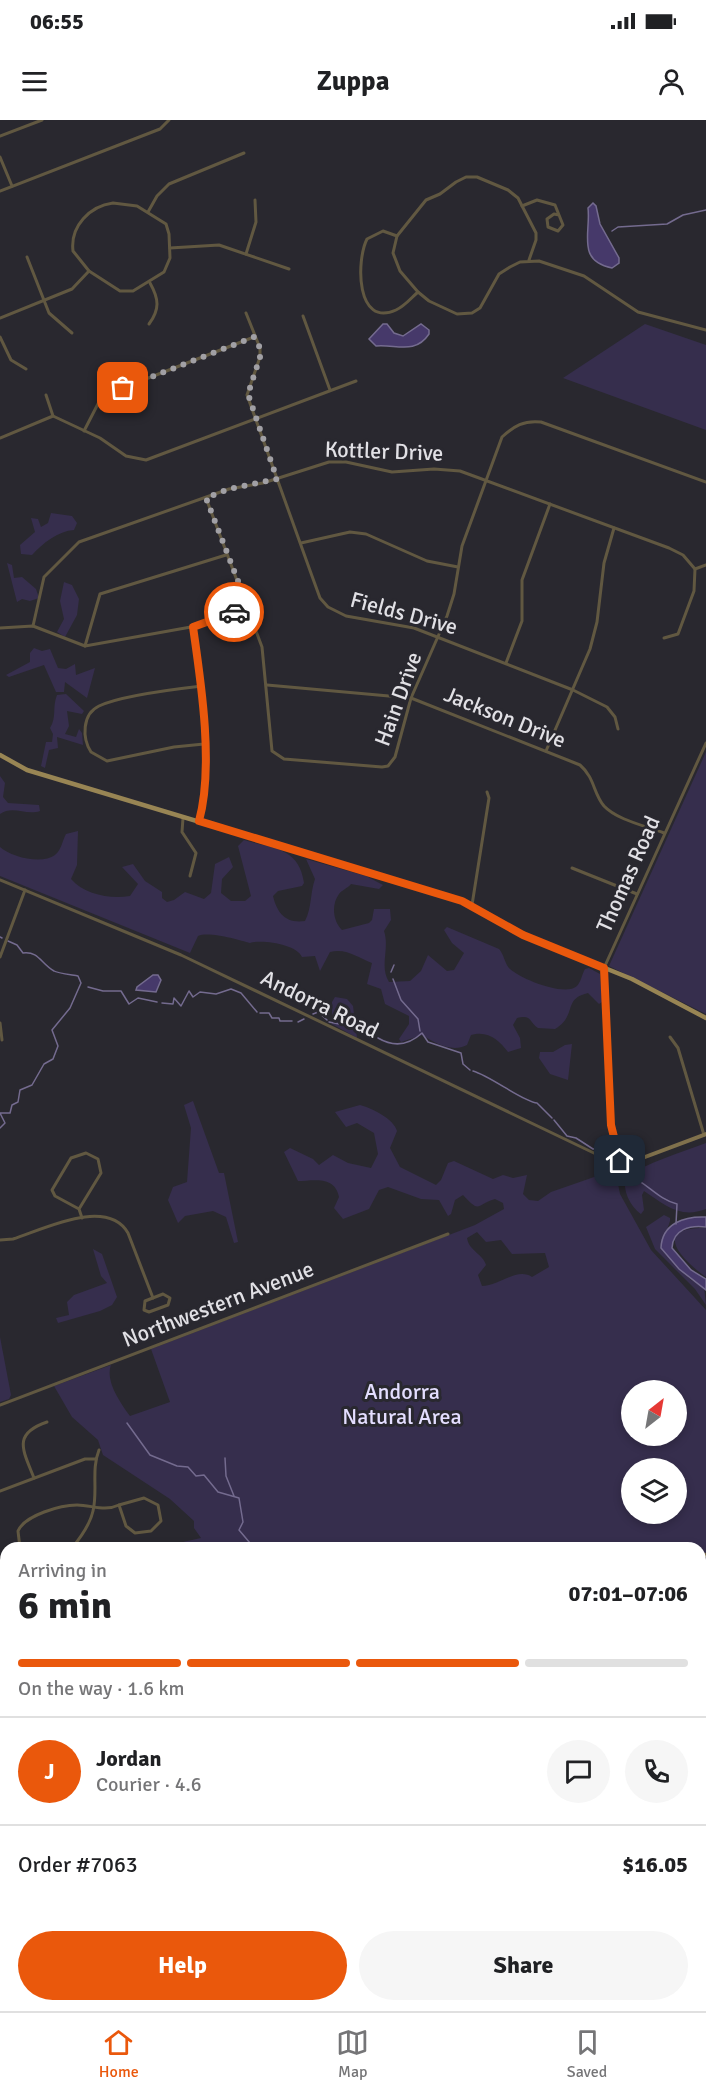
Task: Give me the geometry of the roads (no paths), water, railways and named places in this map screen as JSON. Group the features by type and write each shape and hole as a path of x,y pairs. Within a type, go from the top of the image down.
{"main road":[{"path":"0,755 27,770 472,905 523,935 640,983 706,1018"}],"street":[{"path":"0,136 42,120"},
{"path":"0,191 160,129 169,120"},
{"path":"148,212 157,196 170,184 244,153"},
{"path":"0,157 12,187"},
{"path":"530,260 536,233 522,206 508,190 477,177 466,177 426,200 397,236 393,253 397,266 418,292 429,301 457,314 472,313 484,302 499,274 520,262 530,260 551,263 584,276 638,312 706,330"},
{"path":"245,254 256,222 255,200"},
{"path":"522,206 544,200 555,204 563,225 558,231 552,231 547,225 547,219 551,215 559,215"},
{"path":"114,203 132,205 166,224 170,248 167,267 150,283 133,291 120,291 89,271 74,256 72,247 75,232 85,216 96,208 114,203"},
{"path":"397,236 383,231 367,239 360,274 364,298 371,308 387,313 402,307 418,292"},
{"path":"170,248 216,245 289,268"},
{"path":"27,257 51,316 72,333"},
{"path":"0,318 72,289 89,271"},
{"path":"149,324 158,304 150,283"},
{"name":"Fields Drive","path":"246,313 260,348 260,357 248,394 253,413 258,419 320,598 328,607 346,616 414,628 573,690 607,707 615,717 618,729"},
{"path":"303,316 330,390"},
{"path":"0,337 9,358 26,369"},
{"path":"84,431 102,396 254,337"},
{"path":"46,395 53,416 126,456 141,460 258,419 356,381"},
{"path":"0,438 53,416"},
{"name":"Hain Drive","path":"206,498 262,647 267,685 270,747 277,756 288,760 375,767 388,766 395,757 411,698 439,637 454,594 462,546 502,438 512,427 532,421 706,482"},
{"name":"Kottler Drive","path":"33,626 44,577 79,542 229,489 277,479 316,465 346,462 392,472 449,469 550,504 683,555 695,569"},
{"path":"506,663 522,621 522,580 550,504"},
{"path":"546,751 590,649 597,622 604,562 614,528"},
{"path":"301,543 350,532 366,534 427,561 458,567"},
{"path":"85,646 100,594 226,555"},
{"path":"664,638 678,634 694,591 695,569 706,565"},
{"path":"0,628 33,626 85,646 193,627 248,607"},
{"path":"193,627 202,686 204,744 205,787 199,821"},
{"name":"Jackson Drive","path":"267,685 411,698 580,765 588,772 603,805 612,812 664,833"},
{"path":"202,686 165,691 100,705 89,716 85,734 91,752 107,761 174,747 204,744"},
{"name":"Thomas Road","path":"621,1166 611,1125 604,968 706,743"},
{"path":"472,905 489,798 487,792"},
{"path":"184,816 182,832 194,846 196,855 190,876"},
{"path":"572,868 637,894"},
{"name":"Andorra Road","path":"0,880 189,959 621,1166"},
{"path":"0,957 25,890"},
{"path":"0,1023 2,1040"},
{"path":"621,1166 705,1135 678,1048 670,1037"},
{"path":"79,1209 101,1173 98,1159 86,1153 71,1158 52,1190 55,1196 79,1209 82,1218"},
{"path":"0,1240 10,1240 82,1218 100,1215 122,1224 128,1233 153,1298"},
{"name":"Northwestern Avenue","path":"0,1405 448,1234"},
{"path":"165,1294 170,1301 166,1306 146,1312 143,1304 153,1298 165,1294"},
{"path":"34,1478 24,1451 23,1440 30,1429 47,1422"},
{"path":"76,1542 89,1524 94,1507 96,1459 99,1450"},
{"path":"0,1491 85,1459 96,1459"},
{"path":"19,1542 18,1531 27,1521 68,1506 106,1509 137,1498 151,1500 160,1510 160,1524 148,1532 132,1532 124,1524 119,1505"}],"waterway":[{"path":"612,231 618,227 667,224 683,215 706,210"},
{"path":"0,1128 5,1123 0,1113 10,1113 12,1105 18,1102 20,1090 32,1085 44,1064 53,1059 58,1046 52,1030 70,1008 81,983 78,976 54,971 33,954 23,953 17,945 8,941"},
{"path":"391,972 394,965"},
{"path":"393,979 401,1000 418,1019 420,1031"},
{"path":"88,987 103,991 121,991 129,1004 138,998 157,1002"},
{"path":"162,1003 173,1004 174,998 181,1006 189,991 193,997 200,992 216,994 231,989 241,993 257,1012"},
{"path":"313,1014 318,1012 327,1020"},
{"path":"260,1013 269,1013 272,1018 279,1018 280,1021 292,1021"},
{"path":"298,1022 304,1019"},
{"path":"329,1022 360,1028 373,1036"},
{"path":"378,1038 390,1043 402,1044 422,1033 428,1042 461,1053 463,1064 470,1070"},
{"path":"473,1071 537,1103 552,1118"},
{"path":"554,1120 567,1136 576,1138 593,1149 603,1149 607,1158"},
{"path":"610,1164 611,1171 617,1174"},
{"path":"627,1175 640,1181 663,1198 677,1204 676,1224"},
{"path":"127,1423 150,1455 177,1466 188,1467 196,1476 204,1475 218,1492 239,1498 243,1522 239,1530 249,1542"},
{"path":"225,1458 226,1476 234,1496"}],"park label":[{"name":"Andorra Natural Area","path":"402,1404"}]}
